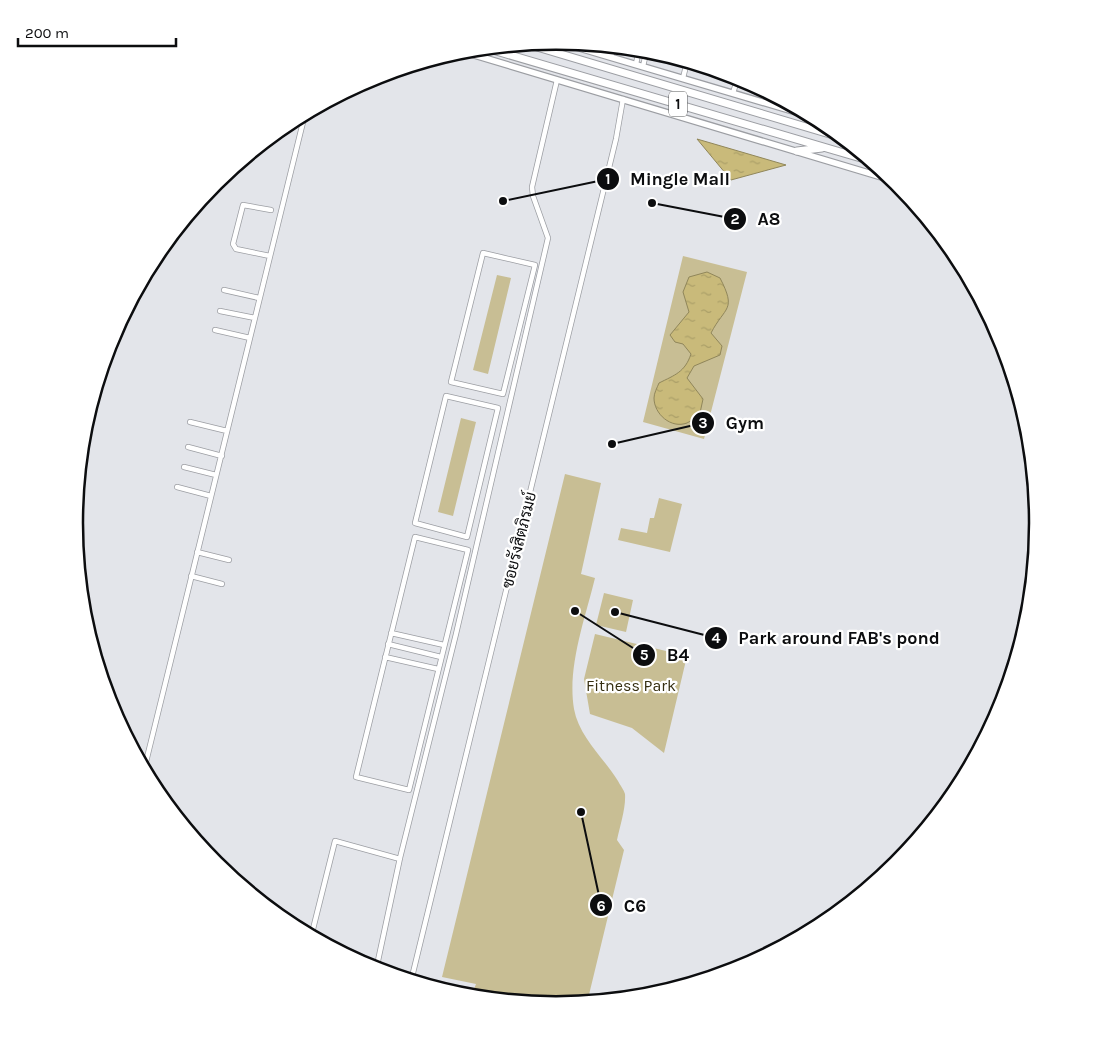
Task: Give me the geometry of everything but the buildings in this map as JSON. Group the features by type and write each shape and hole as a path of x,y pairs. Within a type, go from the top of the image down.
{"highway":[{"name":"1","path":"548,50 823,132"},
{"name":"1","path":"504,53 855,156"},
{"path":"796,151 824,147"}],"main road":[{"name":"1","path":"593,52 776,104"},
{"name":"1","path":"479,57 877,176"}],"street":[{"path":"636,64 638,57"},
{"path":"643,66 644,58"},
{"path":"683,78 686,68"},
{"path":"378,962 400,859 494,474 548,238 532,188 557,80"},
{"path":"732,93 735,85"},
{"name":"ซอยรังสิตภิรมย์","path":"413,975 614,149 623,99"},
{"path":"146,760 303,124"},
{"path":"270,256 236,249 233,244 243,206 271,210"},
{"path":"483,253 535,265 519,330 503,394 451,382 483,253"},
{"path":"224,290 259,298"},
{"path":"220,311 254,318"},
{"path":"215,330 250,338"},
{"path":"519,330 527,332"},
{"path":"446,396 498,408 483,471 467,537 415,523 446,396"},
{"path":"190,422 227,431"},
{"path":"188,447 222,456"},
{"path":"184,467 216,475"},
{"path":"483,471 494,474"},
{"path":"177,487 212,496"},
{"path":"414,537 468,550 409,790 356,777 391,632 414,537"},
{"path":"198,552 229,560"},
{"path":"191,576 222,584"},
{"path":"448,630 456,632"},
{"path":"391,632 444,645"},
{"path":"388,644 442,657"},
{"path":"385,657 438,669"},
{"path":"314,930 335,841 400,859"}],"green space":[{"path":"683,256 747,272 704,439 643,422"},
{"path":"497,275 511,278 488,374 473,370"},
{"path":"461,418 476,422 453,516 438,512"},
{"path":"565,474 601,483 581,574 595,578 578,643 572,693 574,709 581,729 612,772 625,794 624,811 617,840 624,850 589,996 556,997 495,993 474,990 476,984 442,977"},
{"path":"659,498 682,504 670,552 618,540 621,528 647,533 650,518 654,518"},
{"path":"604,593 633,600 626,632 596,625"},
{"name":"Fitness Park","path":"595,634 687,656 664,753 632,728 590,714 584,679"}],"water":[{"path":"697,139 786,165 731,180"},
{"path":"707,272 720,278 728,297 727,308 711,333 722,346 720,355 694,366 687,378 703,399 700,413 687,423 675,424 660,415 655,404 654,394 659,383 679,372 689,360 691,354 683,344 675,342 670,335 689,312 683,292 689,277"}],"place":[{"name":"Mingle Mall","path":"503,201"},
{"name":"A8","path":"652,203"},
{"name":"Gym","path":"612,444"},
{"name":"B4","path":"575,611"},
{"name":"Park around FAB's pond","path":"615,612"},
{"name":"C6","path":"581,812"}]}
